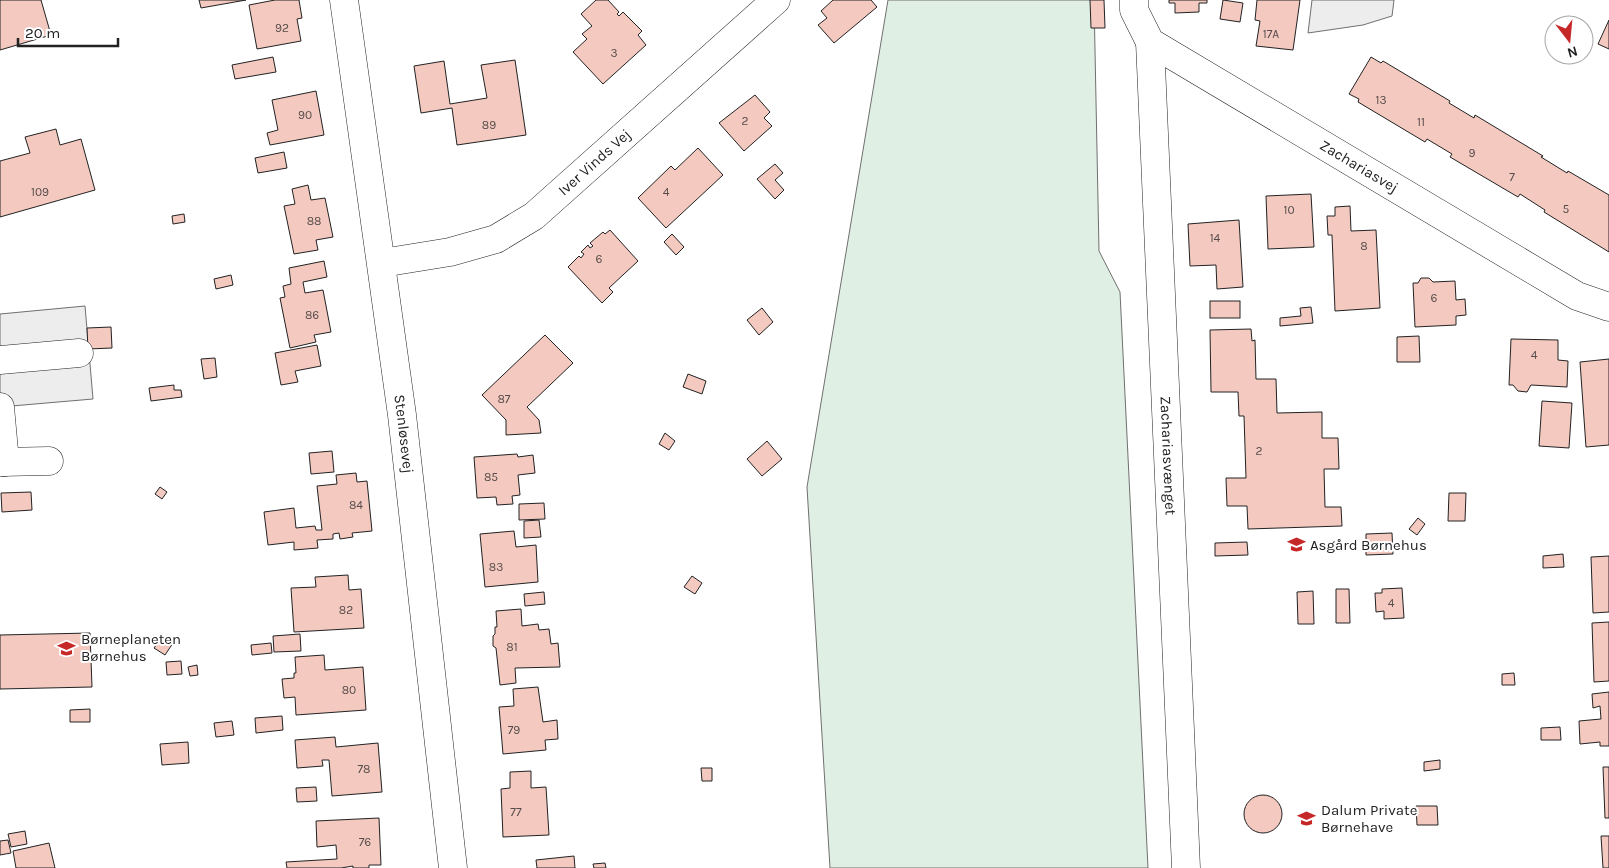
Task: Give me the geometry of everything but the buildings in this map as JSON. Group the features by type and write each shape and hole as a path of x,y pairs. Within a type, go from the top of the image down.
{"street":[{"name":"Stenløsevej","path":"344,0 402,415 453,868"},
{"name":"Iver Vinds Vej","path":"382,263 450,252 496,239 534,216 776,0"},
{"path":"1134,0 1134,10 1150,42"},
{"name":"Zachariasvej","path":"1150,42 1576,296 1609,307"},
{"name":"Zachariasvænget","path":"1150,42 1186,868"},
{"path":"0,360 79,353"},
{"path":"0,407 2,462 49,461"}],"green space":[{"path":"888,0 1094,0 1099,251 1120,292 1148,868 830,868 807,487"}],"shaded area":[{"path":"1312,0 1394,0 1392,16 1363,25 1308,33"},
{"path":"85,306 93,399 0,407 0,314"}],"place":[{"name":"Asgård Børnehus","path":"1296,545"},
{"name":"Børneplaneten Børnehus","path":"67,648"},
{"name":"Dalum Private Børnehave","path":"1307,819"}]}
